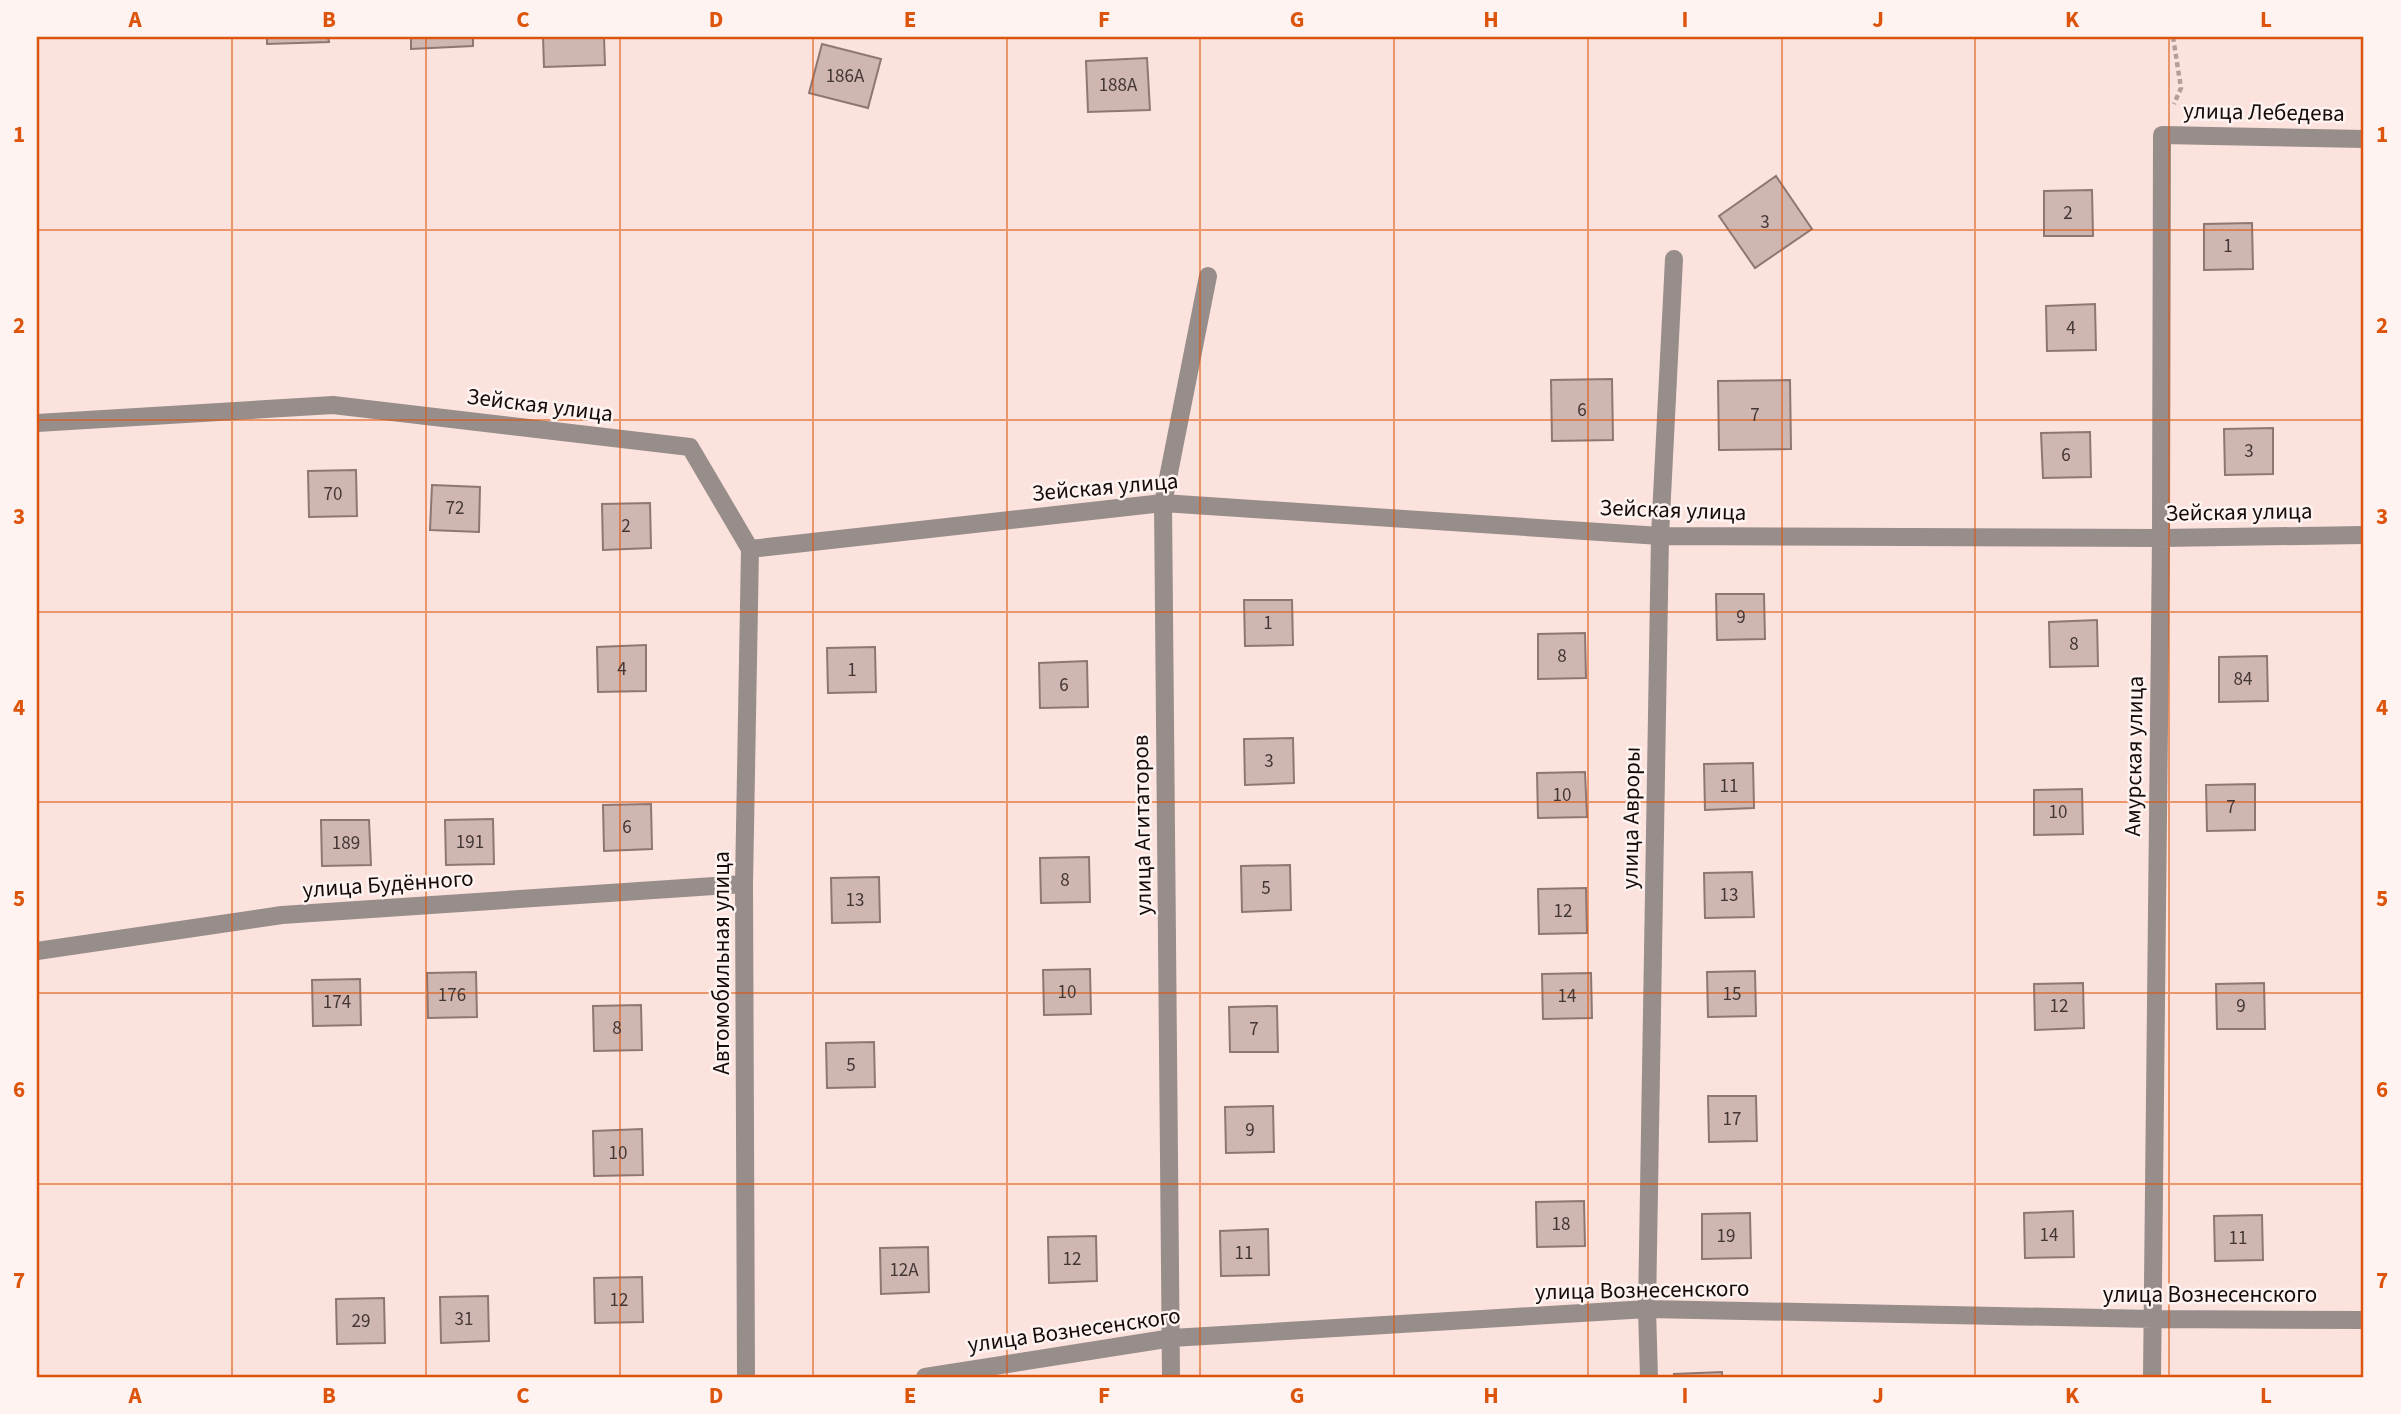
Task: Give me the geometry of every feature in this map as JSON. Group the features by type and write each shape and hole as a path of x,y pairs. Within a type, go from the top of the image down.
{"street":[{"name":"улица Лебедева","path":"2162,135 2364,139"},
{"name":"Амурская улица","path":"2152,1377 2161,538 2162,135"},
{"name":"улица Авроры","path":"1649,1377 1647,1309 1660,537 1674,260"},
{"name":"улица Агитаторов","path":"1171,1377 1163,503 1208,276"},
{"name":"Зейская улица","path":"37,423 333,405 690,447 750,549 1163,503 1660,537 2161,538 2364,535"},
{"name":"Автомобильная улица","path":"746,1377 744,884 750,549"},
{"name":"улица Будённого","path":"37,951 282,915 744,884"},
{"name":"улица Вознесенского","path":"925,1377 1172,1338 1647,1309 2153,1319 2364,1320"}],"path":[{"path":"2162,135 2180,88 2173,37"}],"building":[{"path":"267,37 328,37 329,42 267,44"},
{"path":"411,37 473,37 473,46 411,49"},
{"path":"543,37 604,37 605,65 544,67"},
{"path":"822,44 881,59 868,108 809,93"},
{"path":"1147,58 1150,110 1088,112 1086,61"},
{"path":"1776,176 1812,229 1755,268 1719,216"},
{"path":"2092,190 2093,236 2044,236 2044,191"},
{"path":"2252,223 2253,269 2204,270 2204,224"},
{"path":"2095,304 2096,350 2047,351 2046,306"},
{"path":"1612,379 1613,440 1552,441 1551,380"},
{"path":"1790,380 1791,449 1719,450 1718,381"},
{"path":"2273,428 2273,474 2225,475 2224,429"},
{"path":"2090,432 2091,477 2043,478 2041,433"},
{"path":"356,470 357,516 309,517 308,471"},
{"path":"432,485 480,487 479,532 430,530"},
{"path":"650,503 651,548 603,550 602,504"},
{"path":"1716,594 1764,594 1765,639 1717,640"},
{"path":"1244,600 1292,600 1293,645 1245,646"},
{"path":"2097,620 2098,666 2050,667 2049,622"},
{"path":"1585,633 1586,678 1538,679 1538,634"},
{"path":"646,645 646,691 598,692 597,647"},
{"path":"875,647 876,692 828,693 827,648"},
{"path":"2267,656 2268,701 2219,702 2219,657"},
{"path":"1087,661 1088,707 1040,708 1039,663"},
{"path":"1293,738 1294,783 1245,785 1244,739"},
{"path":"1753,763 1754,808 1705,810 1704,764"},
{"path":"1585,772 1587,817 1538,818 1537,773"},
{"path":"2255,784 2255,830 2207,831 2206,785"},
{"path":"2082,789 2083,834 2034,835 2034,790"},
{"path":"651,804 652,849 604,851 603,805"},
{"path":"493,819 494,864 446,865 445,820"},
{"path":"321,820 369,820 371,865 322,866"},
{"path":"1089,857 1090,902 1041,903 1040,858"},
{"path":"1290,865 1291,910 1242,912 1241,866"},
{"path":"1752,872 1754,917 1705,918 1704,873"},
{"path":"879,877 880,922 832,923 831,878"},
{"path":"1586,888 1587,933 1539,934 1538,889"},
{"path":"1090,969 1091,1014 1044,1015 1043,970"},
{"path":"1755,971 1756,1016 1708,1017 1707,972"},
{"path":"476,972 477,1017 428,1018 427,973"},
{"path":"1591,973 1592,1018 1543,1019 1542,974"},
{"path":"360,979 361,1025 313,1026 312,980"},
{"path":"2083,983 2084,1028 2035,1030 2034,984"},
{"path":"2264,983 2265,1029 2217,1029 2216,984"},
{"path":"641,1005 642,1050 594,1051 593,1006"},
{"path":"1277,1006 1278,1052 1230,1052 1229,1007"},
{"path":"874,1042 875,1087 827,1088 826,1043"},
{"path":"1708,1096 1756,1096 1757,1141 1709,1142"},
{"path":"1273,1106 1274,1152 1226,1153 1225,1107"},
{"path":"642,1129 643,1175 594,1176 593,1131"},
{"path":"1584,1201 1585,1246 1537,1247 1536,1202"},
{"path":"2073,1211 2074,1257 2025,1258 2024,1213"},
{"path":"1750,1213 1751,1258 1702,1259 1702,1214"},
{"path":"2262,1215 2263,1260 2215,1261 2214,1216"},
{"path":"1268,1229 1269,1275 1221,1276 1220,1231"},
{"path":"1096,1236 1097,1281 1049,1283 1048,1237"},
{"path":"928,1247 929,1292 881,1294 880,1248"},
{"path":"642,1277 643,1322 595,1323 594,1278"},
{"path":"488,1296 489,1341 441,1343 440,1297"},
{"path":"384,1298 385,1343 337,1344 336,1299"},
{"path":"1722,1372 1722,1377 1674,1377 1674,1374"}]}
